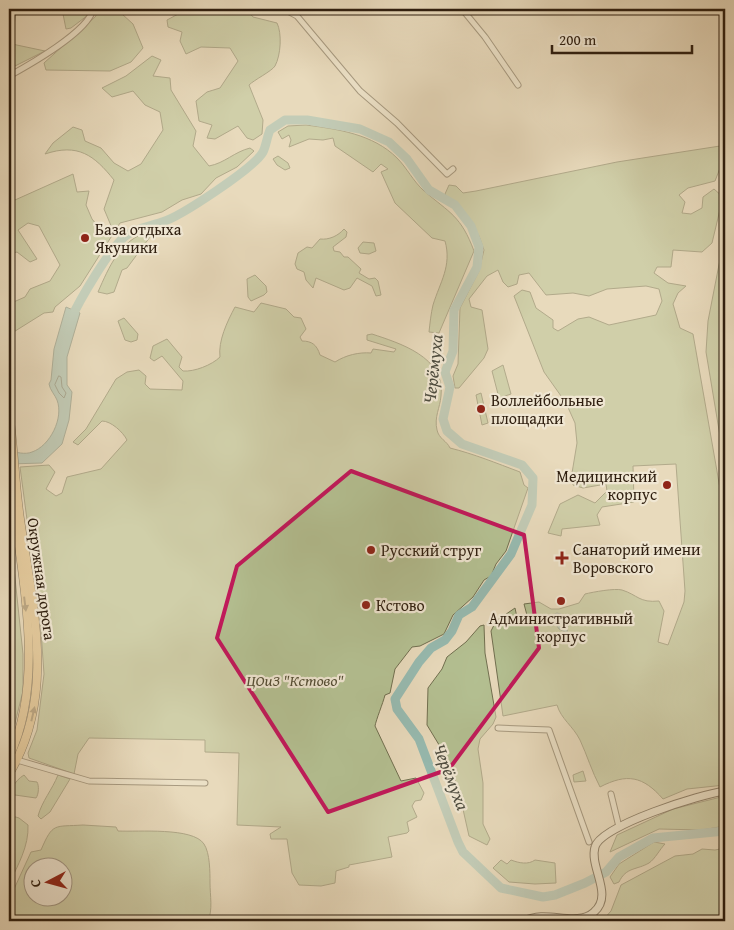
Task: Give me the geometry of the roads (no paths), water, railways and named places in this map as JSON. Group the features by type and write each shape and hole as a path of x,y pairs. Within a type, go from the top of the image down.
{"main road":[{"name":"Окружная дорога","path":"9,414 27,626 29,674 26,705 20,732 9,757"},
{"name":"Окружная дорога","path":"9,462 34,606 38,674 35,706 28,734 9,774"},
{"path":"524,921 540,916 572,918 590,915 599,907 601,890 594,859 596,842 606,833 691,798 725,791"}],"street":[{"path":"9,76 59,46 91,16 93,9"},
{"path":"284,9 296,16 360,91 397,122 447,174 453,169"},
{"path":"462,9 485,37 518,85"},
{"path":"498,728 549,730 589,842"},
{"path":"17,760 89,781 205,783"},
{"path":"611,794 619,827"}],"water":[{"path":"66,307 80,313 67,357 67,385 72,392 69,420 62,444 42,463 9,464 9,451 26,453 39,449 50,438 57,423 59,407 49,384 54,349"},
{"path":"557,613 564,615 568,624 567,633 559,629 550,616"}],"waterway":[{"name":"Черёмуха","path":"70,321 95,275 120,241 136,230 162,222 184,211 232,180 257,159 263,152 270,130 285,120 307,120 360,129 389,142 407,159 429,190 455,205 471,226 479,247 477,267 454,310 453,351 445,372 450,387 443,419 447,431 462,444 522,465 533,478 532,505 511,554 472,607 459,615 452,631 445,640 431,648 419,662 395,699 397,709 419,739 458,842 463,852 501,888 543,897 555,895 606,872 619,857 653,838 725,831"}],"place":[{"name":"База отдыха Якуники","path":"85,238"},
{"name":"Воллейбольные площадки","path":"481,409"},
{"name":"Медицинский корпус","path":"667,485"},
{"name":"Русский струг","path":"371,550"},
{"name":"Санаторий имени Воровского","path":"562,558"},
{"name":"Административный корпус","path":"561,601"},
{"name":"Кстово","path":"366,605"}],"park label":[{"name":"ЦОиЗ \"Кстово\"","path":"295,680"}]}
